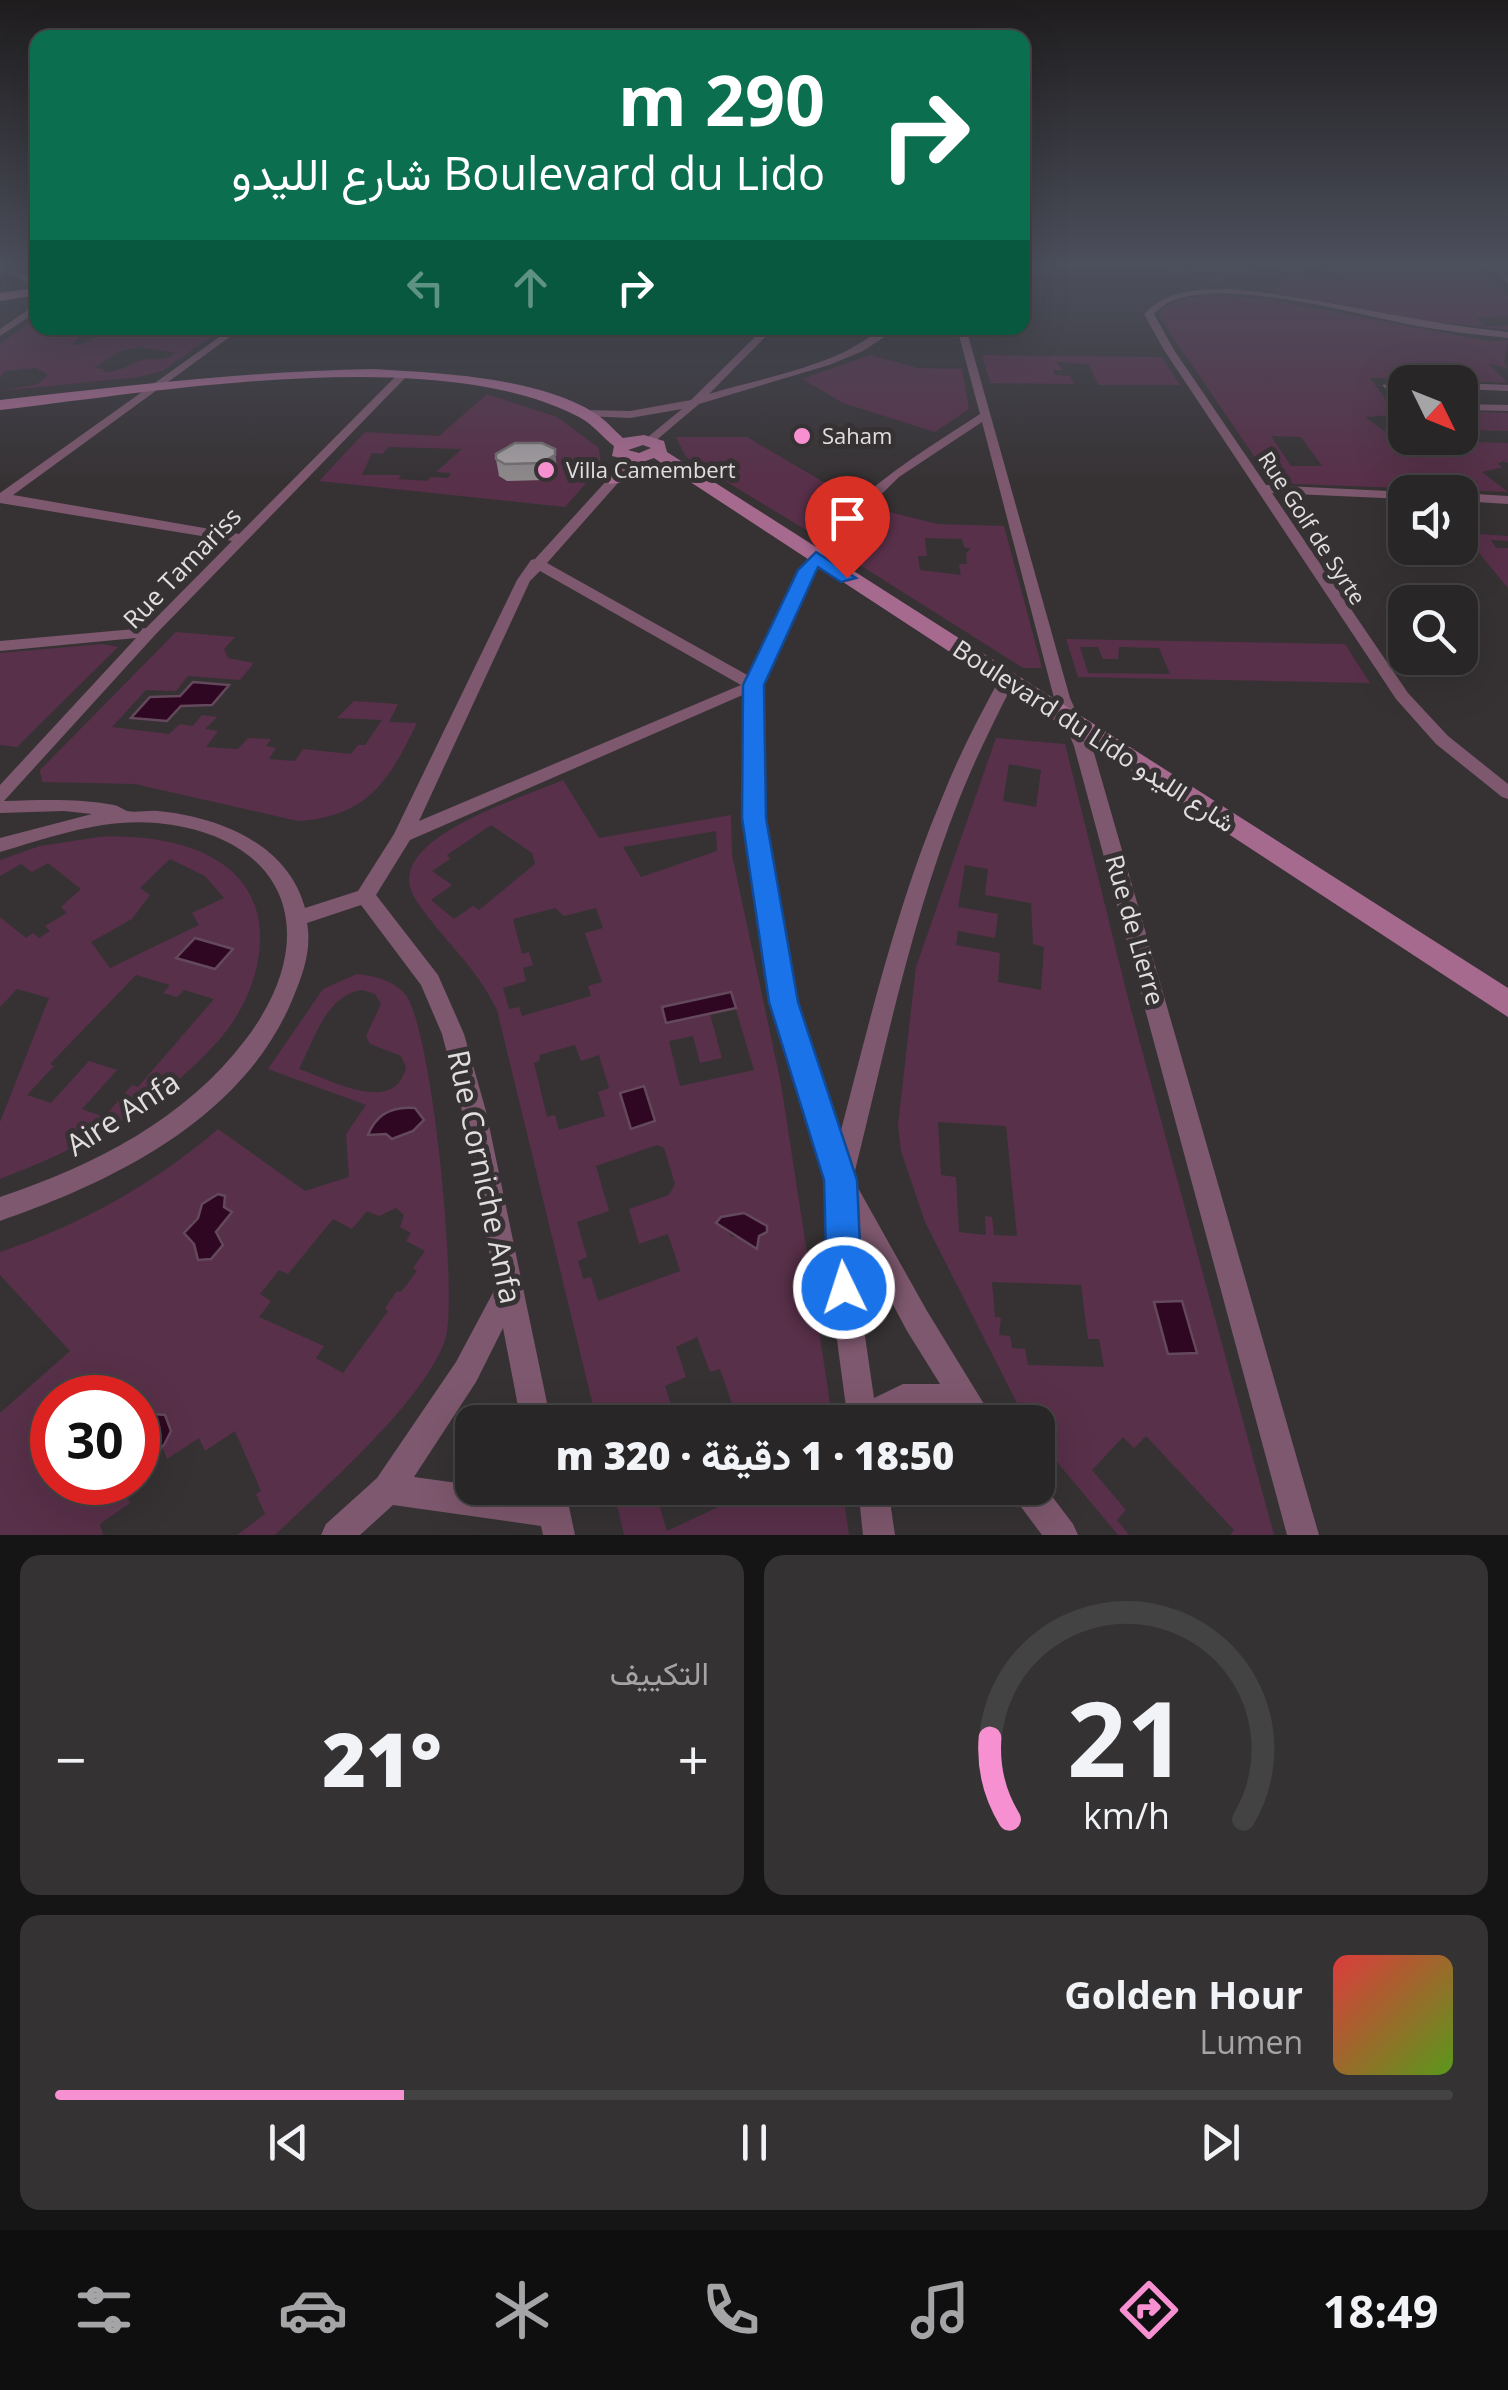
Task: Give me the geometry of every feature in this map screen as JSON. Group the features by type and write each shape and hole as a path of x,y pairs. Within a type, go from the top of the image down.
{"main road":[{"name":"Boulevard du Lido شارع الليدو","path":"0,405 281,378 402,376 501,387 585,414 634,448 680,470 1508,1004"},
{"path":"616,479 680,470"}],"street":[{"path":"1,498 222,339"},
{"path":"0,807 64,805 228,832 255,847 284,878 299,918 365,896 403,835 493,640 536,563 616,479 634,448 691,405 758,339"},
{"path":"585,414 642,417 691,405 844,358 876,339"},
{"name":"Rue de Lierre","path":"965,339 1069,720 1083,746 1303,1535"},
{"name":"Rue Golf de Syrte","path":"1162,339 1402,696 1442,740 1508,793"},
{"name":"Rue Tamariss","path":"0,796 150,632 402,376"},
{"path":"1478,387 1508,388"},
{"path":"1478,407 1508,408"},
{"path":"969,1405 917,1321 840,1180 784,1002 762,888 754,818 754,685 816,558 876,489 985,414"},
{"path":"1263,490 1388,494"},
{"path":"1,498 242,539"},
{"path":"1478,499 1508,500"},
{"path":"536,563 754,685"},
{"path":"0,646 150,632"},
{"path":"863,1405 844,1288 840,1180 928,859 972,746 1006,680"},
{"path":"403,835 754,685"},
{"path":"0,845 62,826 155,817"},
{"name":"Rue Corniche Anfa","path":"365,896 430,981 453,1034 474,1110 533,1405"},
{"name":"Aire Anfa","path":"0,1209 82,1179 127,1155 204,1098 260,1037 279,1007 298,950 299,918"},
{"path":"337,1535 388,1489 466,1372 509,1288"},
{"path":"889,1405 925,1394 951,1405"},
{"path":"388,1489 554,1512"},
{"path":"875,1505 879,1535"},
{"path":"1039,1505 1062,1535"}],"shaded area":[{"path":"7,339 78,339 71,345 92,339 208,339 164,370 140,377 0,391 38,384 48,375 36,368 5,371 0,378 0,344","holes":["139,347 176,353 143,360 114,371 95,368 118,352"]},
{"path":"1174,339 1508,340 1504,363 1508,368 1489,364 1508,383 1478,382 1478,365 1388,365 1388,379 1370,378 1388,403 1388,415 1365,417 1388,431 1388,455 1478,455 1478,442 1508,443 1508,463 1503,461 1497,464 1503,467 1482,472 1508,492 1478,491 1478,475 1388,475 1388,488 1294,484 1269,478","holes":["1271,436 1301,437 1322,466 1291,466"]},
{"path":"870,355 918,368 962,369 969,409 935,432 843,403 802,379"},
{"path":"982,355 1162,357 1180,385 1099,385 1089,365 1055,361 1063,370 1053,370 1055,375 1070,376 1074,384 990,383"},
{"path":"487,394 557,417 599,448 601,466 565,507 319,481 365,432 439,436","holes":["389,447 462,449 436,472 451,473 448,478 431,477 427,481 398,479 401,475 362,475 372,453 382,454"]},
{"path":"1478,412 1508,413 1508,431 1478,430"},
{"path":"676,437 747,437 849,497 820,530 806,530 686,457"},
{"path":"882,510 937,524 1004,526 1042,668 1023,668 844,555","holes":["925,538 962,539 964,547 971,549 966,553 967,564 959,564 961,575 920,570 918,556 927,556"]},
{"path":"1478,533 1508,536 1508,541 1491,540 1496,548 1508,548 1508,588 1478,552"},
{"path":"176,632 235,637 224,649 228,658 254,663 240,680 188,676 176,691 146,690 112,727 169,734 180,724 193,726 202,715 217,717 205,729 218,731 206,747 238,749 248,738 271,739 266,746 276,748 269,759 295,761 303,749 351,754 358,745 365,745 382,720 337,718 354,701 398,704 389,722 417,723 397,761 374,792 342,812 322,818 298,821 135,784 42,782 40,770"},
{"path":"1066,639 1345,644 1370,683 1078,677","holes":["1080,647 1098,647 1103,659 1118,659 1119,647 1159,648 1170,674 1088,673"]},
{"path":"102,644 118,647 17,747 0,745 0,653"},
{"path":"193,682 229,685 212,705 181,706 167,721 131,718 150,697 180,696"},
{"path":"996,738 1065,744 1130,1006 1274,1535 1230,1535 1234,1530 1146,1436 1134,1448 1123,1437 1092,1470 1126,1510 1117,1520 1129,1535 1118,1535 1055,1460 1055,1405 1018,1405 925,1222 901,1151 898,1125 916,967","holes":["1009,764 1041,770 1036,807 1003,801","965,865 988,869 985,895 1031,903 1033,944 1044,947 1041,990 998,982 1000,953 956,945 958,931 995,938 998,914 958,907","938,1122 1006,1126 1017,1236 994,1235 992,1217 985,1216 986,1235 959,1232 956,1177 941,1175","992,1282 1081,1285 1088,1339 1099,1339 1104,1367 1028,1365 1025,1349 1012,1348 1010,1336 999,1335 1001,1318 995,1317"]},
{"path":"563,780 599,838 731,815 732,855 781,1084 830,1405 732,1405 720,1369 710,1372 697,1337 676,1347 686,1377 665,1386 671,1405 593,1405 497,1010 478,979 416,900 409,878 417,858 435,840 489,810","holes":["491,825 532,853 535,864 479,910 473,906 454,919 431,900 452,885 432,871 450,859 447,855","716,831 717,851 641,877 623,847","555,908 564,916 596,908 603,928 585,933 602,982 588,986 591,996 522,1016 519,1007 509,1009 503,988 526,981 523,968 533,965 529,952 522,954 513,919","731,993 754,1070 680,1086 669,1041 693,1036 700,1063 722,1058 710,1014 666,1023","575,1045 581,1061 599,1055 609,1088 598,1092 605,1116 559,1130 555,1115 547,1117 534,1063 540,1060 539,1055","657,1145 664,1148 675,1184 669,1195 629,1209 639,1244 668,1234 680,1271 598,1301 591,1277 583,1279 578,1261 587,1257 577,1222 609,1211 596,1166","744,1213 767,1226 766,1233 759,1236 759,1247 741,1236 732,1237 717,1221"]},
{"path":"99,837 129,837 160,840 215,859 236,876 252,898 259,926 258,960 244,1003 232,1023 171,1086 89,1139 0,1179 0,1122 49,998 17,989 0,1007 0,917 26,938 33,933 39,938 50,931 45,926 67,913 61,907 81,889 48,863 32,872 21,864 0,876 0,860 40,846","holes":["170,859 205,876 224,898 192,913 199,925 110,968 91,942 132,919 150,895 140,888","136,975 170,985 163,993 177,997 184,990 214,999 138,1087 132,1085 104,1117 82,1109 117,1070 89,1061 51,1103 27,1095 54,1066 50,1064"]},
{"path":"195,938 233,949 215,969 176,958"},
{"path":"357,974 395,985 405,994 425,1055 433,1106 446,1221 448,1315 445,1340 434,1364 370,1443 275,1535 237,1535 265,1514 256,1494 261,1491 235,1431 205,1451 199,1438 167,1459 163,1449 160,1451 165,1444 160,1432 160,1375 43,1375 70,1351 0,1275 0,1252 115,1201 168,1168 218,1129 305,1191 349,1177 346,1134 366,1105 268,1069 323,989","holes":["362,990 375,994 381,1004 366,1036 370,1044 401,1056 406,1067 399,1082 389,1090 375,1092 343,1086 299,1069 316,1033 339,1000","224,1205 231,1215 216,1232 223,1241 195,1246 190,1224 200,1214","396,1208 404,1215 400,1227 411,1233 406,1241 425,1251 413,1268 417,1271 401,1292 397,1291 385,1308 388,1311 343,1373 316,1358 324,1346 259,1317 271,1301 260,1294 279,1270 288,1274 333,1219 352,1229 367,1211 379,1216"]},
{"path":"731,992 736,1008 666,1023 662,1007"},
{"path":"644,1086 655,1121 631,1129 620,1093"},
{"path":"415,1108 424,1120 413,1131 392,1139 386,1134 368,1135 386,1113"},
{"path":"218,1194 225,1196 224,1207 232,1212 216,1232 223,1245 211,1259 198,1260 194,1244 184,1233 198,1218 202,1204"},
{"path":"744,1213 767,1226 767,1232 759,1236 757,1249 716,1223 721,1217"},
{"path":"1182,1301 1197,1353 1168,1354 1154,1302"},
{"path":"30,1386 30,1505 127,1505 100,1524 103,1535 0,1535 0,1413"},
{"path":"160,1415 165,1415 171,1431 160,1448"},
{"path":"617,1505 659,1505 667,1531 723,1505 845,1505 849,1535 624,1535"}],"building":[{"path":"515,443 542,443 555,449 555,455 541,463 505,464 496,459 496,454"}],"place":[{"name":"Saham","path":"802,436"},
{"name":"Villa Camembert","path":"546,470"}],"route":[{"path":"844,1288 840,1180 784,1002 762,888 754,818 753,722 754,685 807,570 816,558 847,578"}]}
